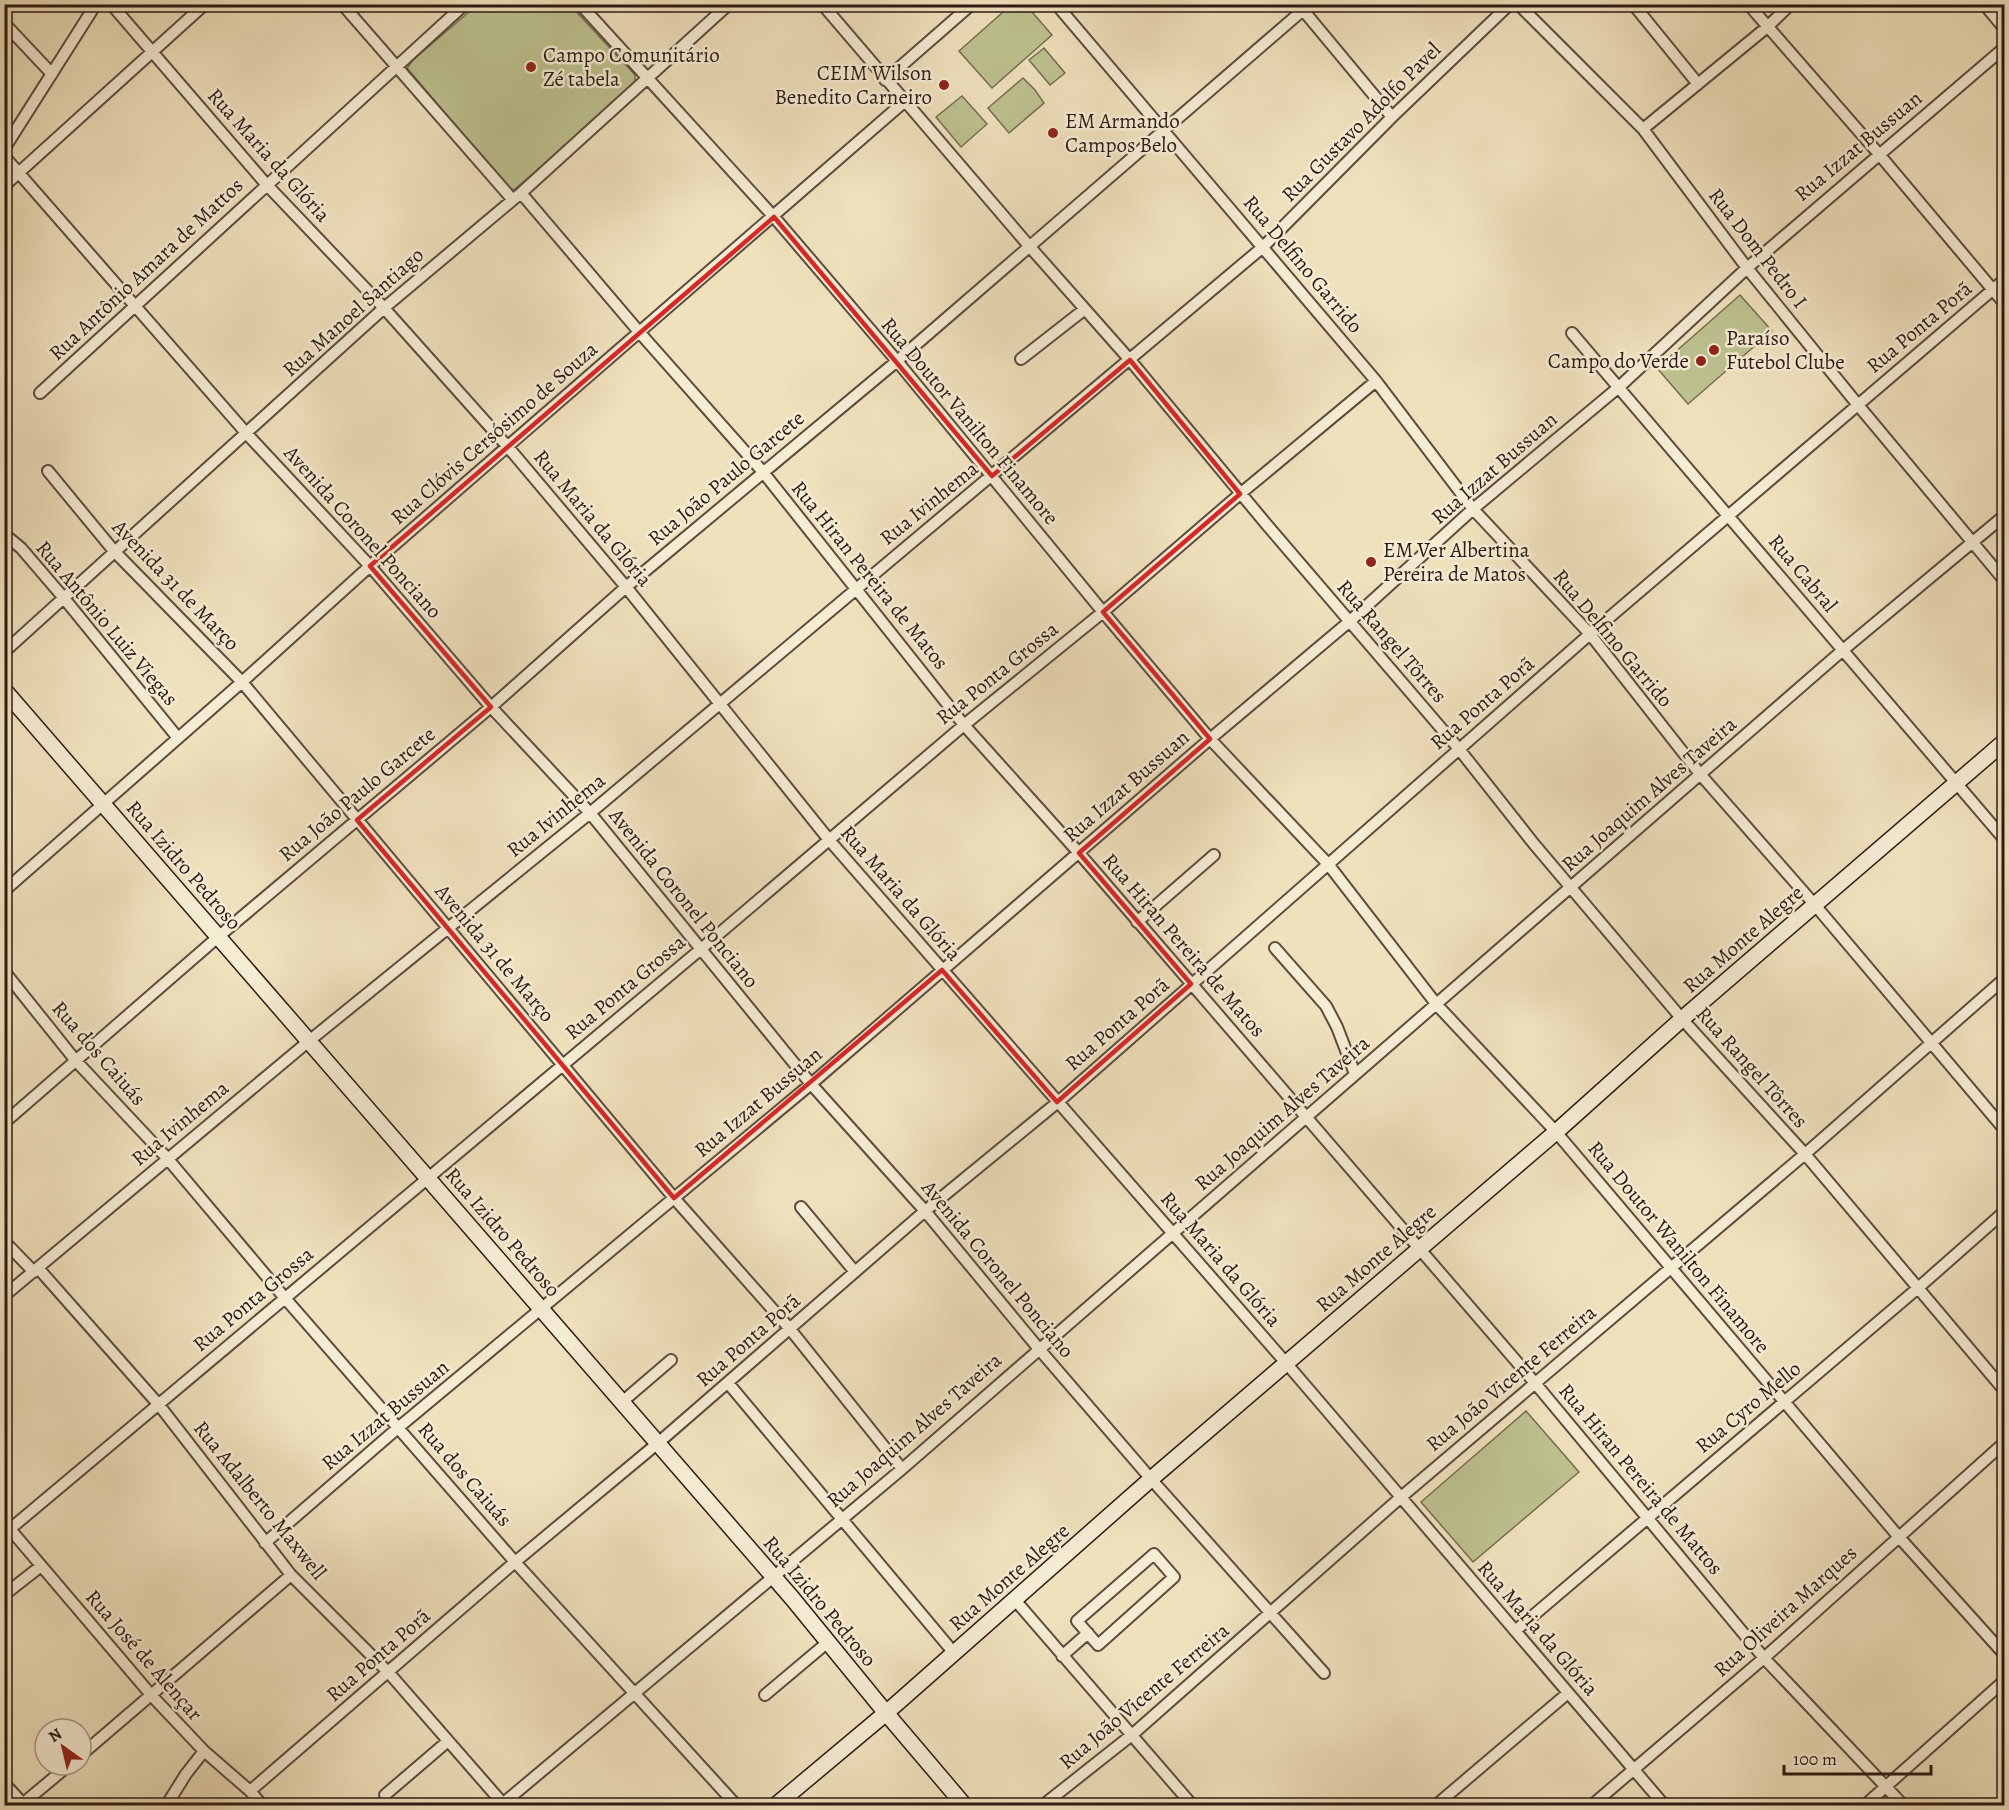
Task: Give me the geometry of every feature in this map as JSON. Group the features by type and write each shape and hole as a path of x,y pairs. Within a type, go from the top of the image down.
{"street":[{"path":"4,149 96,4"},
{"name":"Rua Maria da Glória","path":"111,4 266,184 384,308 508,447 626,587 830,841 1287,1364 1665,1806"},
{"path":"4,186 205,4"},
{"name":"Rua Hiran Pereira de Matos","path":"342,4 763,472 964,725 1079,853 1306,1118"},
{"name":"Rua Antônio Amara de Mattos","path":"40,393 465,4"},
{"name":"Rua Doutor Vanilton Finamore","path":"580,4 774,217 897,361 1210,739 1328,864"},
{"name":"Rua Manoel Santiago","path":"4,652 384,308 517,196 729,4"},
{"name":"Rua Rangel Tôrres","path":"822,4 904,102 1130,360 1240,494 1460,749 1534,844 1682,1019 1804,1154 2004,1390"},
{"path":"885,80 972,4"},
{"name":"Rua Delfino Garrido","path":"1056,4 1376,381 1473,509 1590,634 1700,774 1815,905 2004,1129"},
{"name":"Rua Gustavo Adolfo Pavel","path":"1130,360 1263,247 1392,117 1510,4"},
{"name":"Rua Dom Pedro I","path":"1518,4 1643,129 1746,268 2004,580"},
{"path":"1633,4 1698,84"},
{"path":"1748,4 1878,153 2004,303"},
{"path":"1643,129 1767,28 1791,4"},
{"path":"1984,4 2004,28"},
{"path":"1303,6 1392,117"},
{"name":"Rua João Paulo Garcete","path":"4,1123 491,706 626,587 1030,247 1303,6"},
{"path":"4,23 52,74"},
{"name":"Rua Izzat Bussuan","path":"265,1543 399,1427 811,1084 1350,621 1473,509 1619,387 1746,268 1878,153 2004,48"},
{"name":"Rua Clóvis Cersósimo de Souza","path":"4,891 370,566 904,102"},
{"name":"Avenida Coronel Ponciano","path":"4,156 247,434 370,566 491,706 590,813 811,1084 925,1211 1039,1349 1151,1479 1324,1673"},
{"name":"Rua Ponta Porã","path":"250,1791 514,1562 728,1383 925,1211 1057,1102 1590,634 2004,280"},
{"path":"1021,359 1085,309"},
{"name":"Rua Cabral","path":"1572,333 2004,839"},
{"name":"Rua Ivinhema","path":"4,1296 167,1158 590,813 855,588 1130,360"},
{"name":"Rua Ponta Grossa","path":"7,1525 159,1405 284,1297 1376,381"},
{"name":"Avenida 31 de Março","path":"48,471 114,551 242,682 674,1197 790,1329 902,1468"},
{"name":"Rua Joaquim Alves Taveira","path":"503,1805 902,1468 1843,650 2004,516"},
{"name":"Rua Antônio Luiz Viegas","path":"4,534 21,549 63,597 178,738"},
{"name":"Rua Izidro Pedroso","path":"4,690 658,1443 965,1806"},
{"name":"Rua Monte Alegre","path":"775,1806 886,1713 1151,1479 1556,1132 1682,1019 2004,742"},
{"path":"1137,921 1214,855"},
{"name":"Rua Doutor Wanilton Finamore","path":"1328,864 1437,1005 1556,1132 1898,1536 2004,1654"},
{"path":"1275,948 1326,1006 1337,1027 1355,1074"},
{"name":"Rua dos Caiuás","path":"4,971 76,1061 167,1158 284,1297 514,1562 737,1806"},
{"name":"Rua João Vicente Ferreira","path":"1042,1806 1132,1734 1400,1498 1804,1154 2004,979"},
{"name":"Rua Hiran Pereira de Mattos","path":"1306,1118 1535,1383 1764,1658 1904,1806"},
{"path":"801,1207 855,1272"},
{"name":"Rua Cyro Mello","path":"1515,1631 2004,1212"},
{"name":"Rua Adalberto Maxwell","path":"4,1242 36,1270 159,1405 291,1575 389,1672 503,1805"},
{"path":"622,1402 671,1360"},
{"path":"728,1383 954,1653"},
{"name":"Rua Oliveira Marques","path":"1591,1806 1764,1658 2004,1443"},
{"name":"Rua José de Alençar","path":"7,1525 152,1696 204,1751 250,1791 263,1806"},
{"path":"1154,1554 1174,1577 1098,1645 1088,1633 1077,1621 1154,1554"},
{"path":"4,1595 41,1566"},
{"path":"93,1745 291,1575"},
{"path":"1015,1600 1193,1806"},
{"path":"1062,1656 1088,1633"},
{"path":"765,1695 828,1642"},
{"path":"1864,1806 2004,1681"},
{"path":"1435,1806 1568,1693"},
{"path":"385,1795 448,1741"},
{"path":"166,1806 204,1751"},
{"path":"4,1784 23,1805 55,1777"}],"highlighted area":[{"path":"774,217 992,476 1130,360 1240,494 1103,612 1210,739 1079,853 1191,984 1057,1102 942,970 674,1198 357,820 491,707 370,566"}],"green space":[{"path":"477,5 570,5 635,75 635,83 631,88 514,190 507,187 407,68 413,60"},
{"path":"1011,5 1026,5 1052,35 992,88 959,51"},
{"path":"1044,48 1065,73 1050,85 1029,60"},
{"path":"1023,78 1044,103 1009,133 988,108"},
{"path":"962,96 987,124 961,147 936,117"},
{"name":"Campo do Verde","path":"1740,295 1772,331 1688,404 1657,368"},
{"path":"1526,1411 1579,1472 1473,1562 1421,1502"}],"place":[{"name":"Campo Comunitário Zé tabela","path":"531,67"},
{"name":"CEIM Wilson Benedito Carneiro","path":"944,85"},
{"name":"EM Armando Campos Belo","path":"1053,133"},
{"name":"Paraíso Futebol Clube","path":"1714,350"},
{"name":"Campo do Verde","path":"1701,361"},
{"name":"EM Ver Albertina Pereira de Matos","path":"1371,562"}]}
